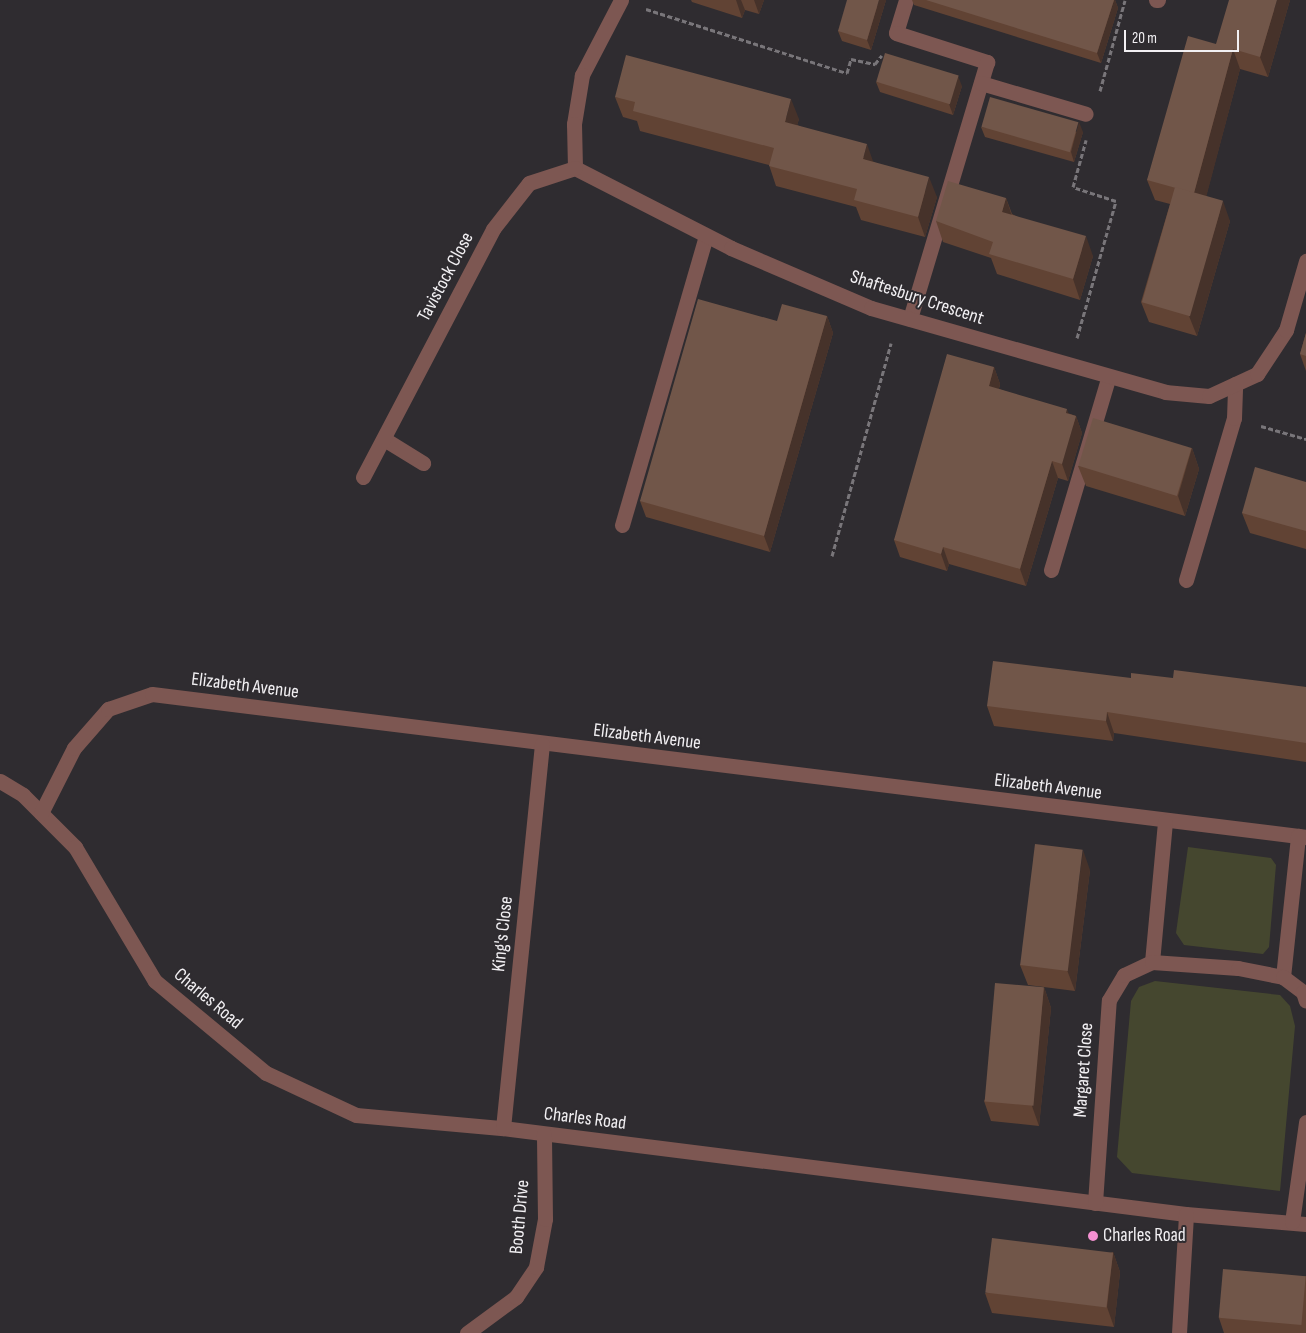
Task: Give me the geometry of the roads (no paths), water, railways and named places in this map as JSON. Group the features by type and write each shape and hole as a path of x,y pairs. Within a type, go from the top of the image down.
{"street":[{"path":"904,317 987,62 896,34 906,0"},
{"path":"576,168 574,124 582,75 621,1"},
{"path":"981,83 1086,114"},
{"name":"Shaftesbury Crescent","path":"576,168 706,236 871,308 1165,392 1209,396 1257,374 1286,330 1306,261"},
{"name":"Tavistock Close","path":"364,477 493,229 529,183 576,168"},
{"path":"622,525 706,236"},
{"path":"1050,570 1109,376"},
{"path":"1186,580 1234,418 1235,384"},
{"path":"384,439 423,463"},
{"name":"Elizabeth Avenue","path":"41,813 74,748 108,709 152,694 1165,822 1302,836"},
{"name":"King's Close","path":"503,1128 542,744"},
{"name":"Charles Road","path":"0,781 41,813 75,847 155,981 266,1073 356,1115 503,1128 1186,1214 1299,1223"},
{"path":"1152,962 1165,822"},
{"path":"1302,836 1284,977 1306,1001"},
{"name":"Margaret Close","path":"1095,1203 1109,1000 1124,975 1152,962 1238,968 1284,977"},
{"path":"1299,1223 1306,1122"},
{"name":"Booth Drive","path":"467,1333 516,1297 536,1267 544,1219 544,1134"},
{"path":"1179,1333 1186,1214"}],"place":[{"name":"Charles Road","path":"1093,1236"}]}
